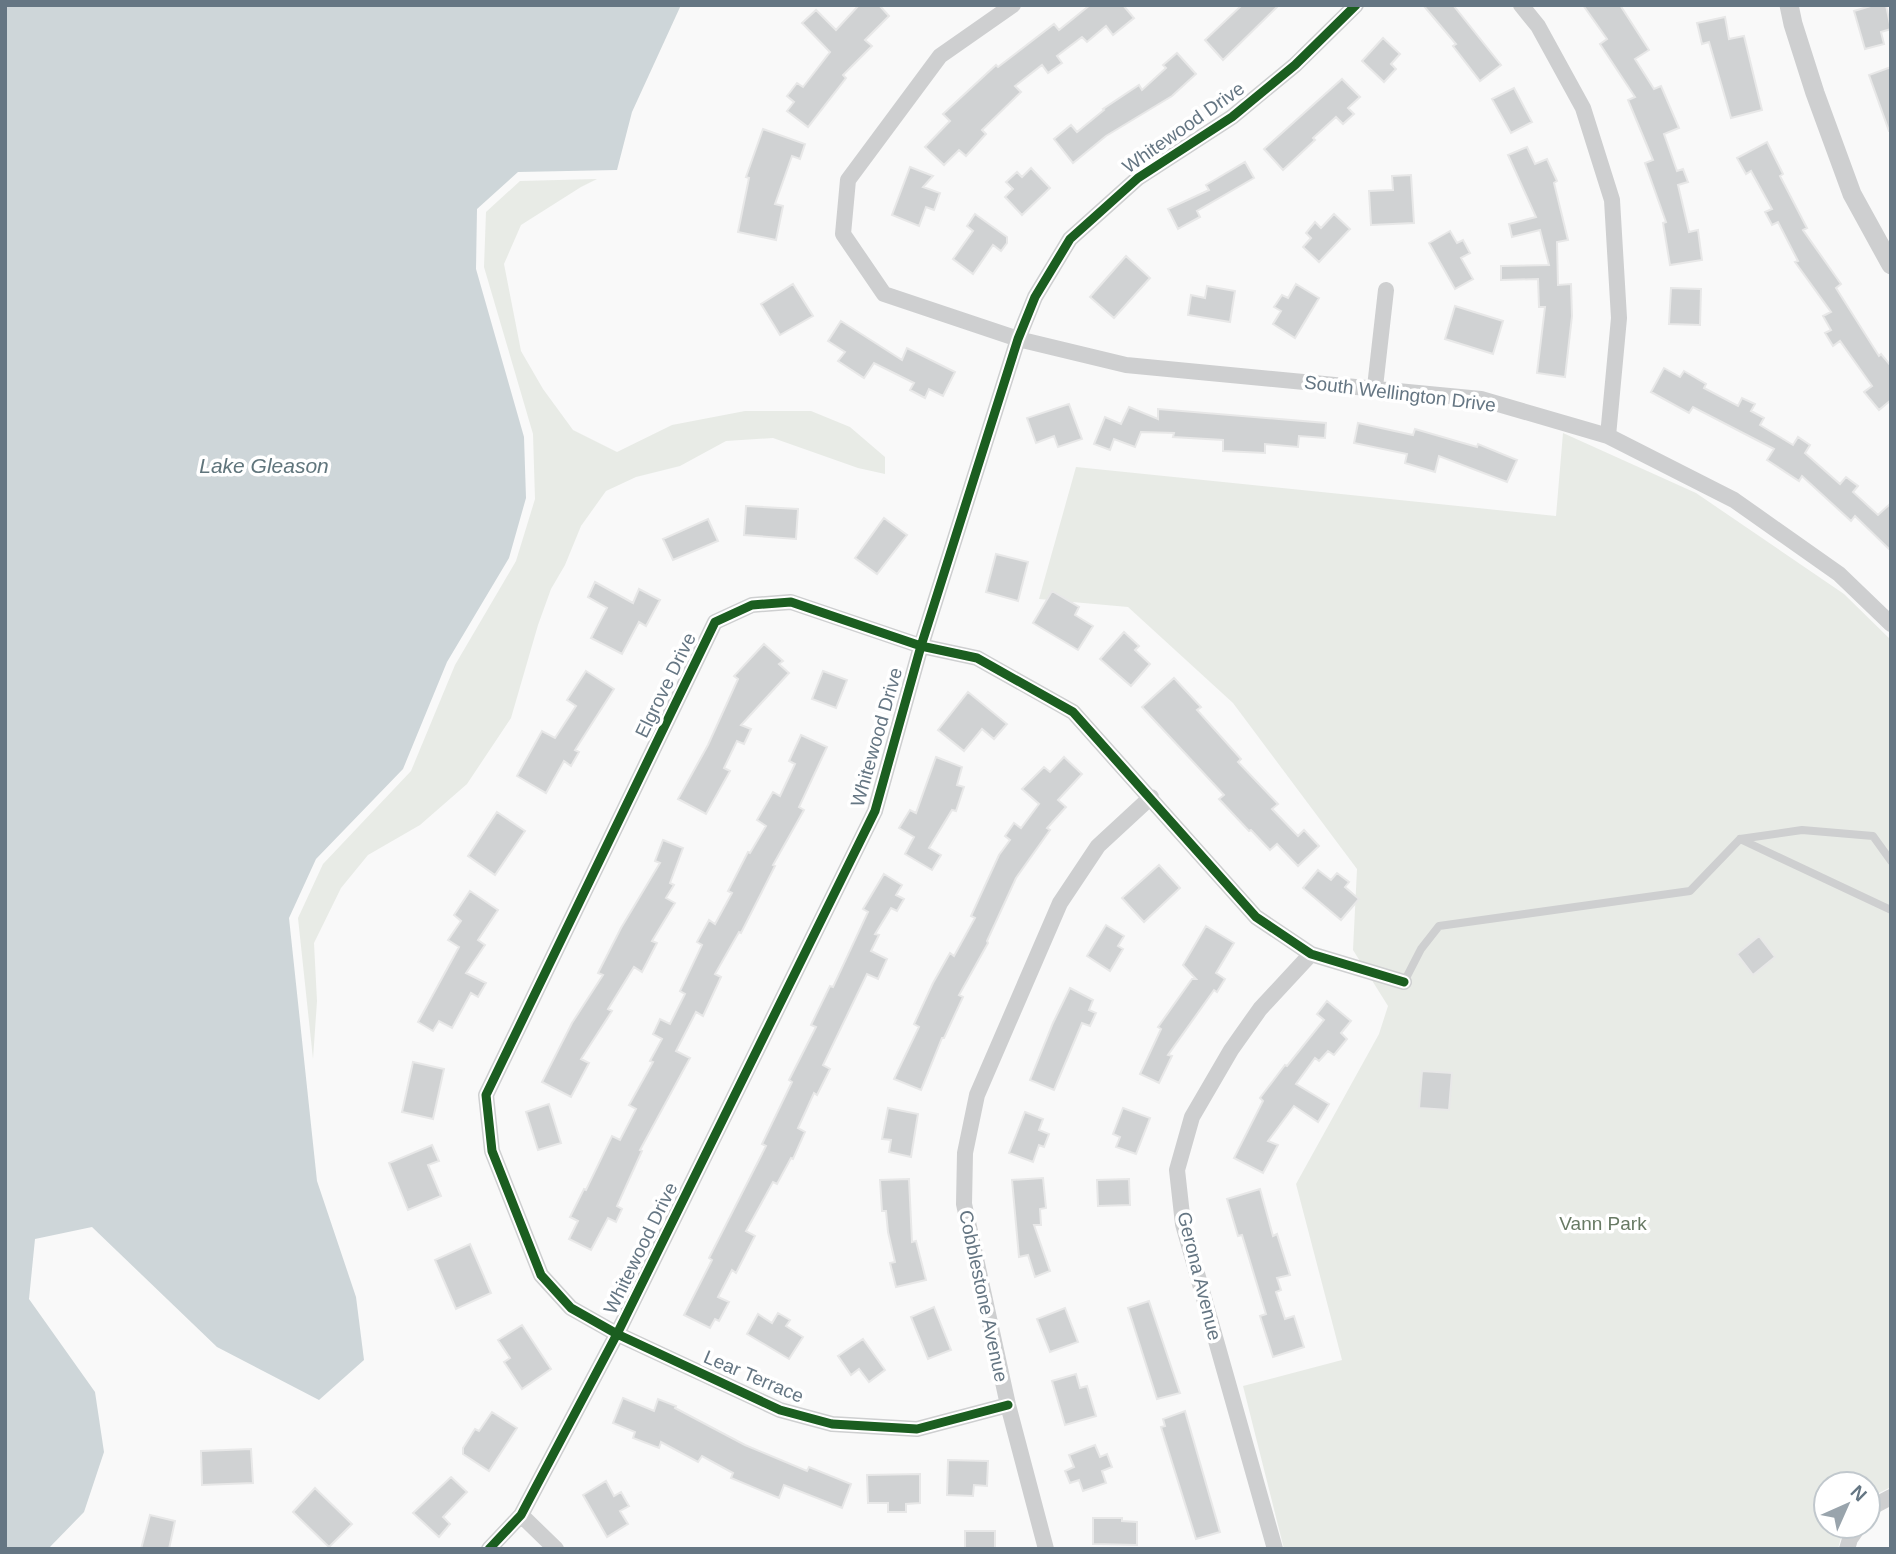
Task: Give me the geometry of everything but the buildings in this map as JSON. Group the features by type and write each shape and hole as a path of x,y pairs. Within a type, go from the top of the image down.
{"street":[{"name":"South Wellington Drive","path":"1013,5 940,56 848,180 843,234 884,294 1018,340 1126,365 1480,399 1608,436 1734,500 1839,575 1891,624"},
{"name":"Whitewood Drive","path":"489,1549 521,1515 617,1334 875,811 921,646 1018,340 1035,297 1070,239 1138,178 1232,117 1295,65 1356,5"},
{"path":"1521,5 1538,26 1583,108 1612,201 1619,318 1608,436"},
{"path":"1790,5 1793,24 1815,93 1852,194 1891,265"},
{"path":"1375,387 1386,290"},
{"name":"Elgrove Drive","path":"617,1334 571,1308 541,1275 492,1151 486,1095 715,622 752,605 791,603 921,646 977,659 1073,712 1152,797 1256,917 1311,954 1404,982"},
{"name":"Cobblestone Avenue","path":"1046,1549 1008,1405 964,1204 965,1153 977,1095 1059,902 1098,846 1152,797"},
{"name":"Gerona Avenue","path":"1275,1549 1183,1224 1177,1170 1192,1117 1231,1050 1260,1009 1311,954"},
{"name":"Lear Terrace","path":"617,1334 780,1410 832,1424 917,1429 1008,1405"},
{"path":"521,1515 556,1549"}],"lane":[{"path":"1404,982 1421,949 1439,926 1690,891 1740,839 1802,830 1873,836 1891,861"},
{"path":"1740,839 1891,910"}],"green space":[{"path":"597,179 521,225 504,264 521,351 543,389 573,430 617,452 672,425 745,411 811,411 850,427 885,457 885,474 858,468 773,438 726,441 680,466 636,477 606,491 581,526 565,565 551,589 511,718 467,784 420,825 368,855 341,888 314,943 317,1001 313,1059 298,918 323,864 411,771 455,665 516,561 535,499 533,434 484,267 486,212 520,181"},
{"name":"Vann Park","path":"1563,433 1696,493 1844,594 1891,640 1891,1487 1882,1492 1882,1470 1812,1470 1812,1540 1840,1540 1838,1549 1284,1549 1243,1386 1342,1360 1296,1184 1379,1034 1388,1006 1353,950 1357,869 1233,703 1128,607 1039,599 1076,467 1556,516"}],"water":[{"name":"Lake Gleason","path":"5,5 681,5 632,112 617,170 518,172 477,209 476,269 524,437 526,498 509,558 447,662 403,769 316,859 289,918 317,1181 356,1297 364,1360 319,1400 217,1347 92,1227 35,1239 29,1299 95,1392 104,1452 84,1512 48,1549 5,1549"}],"cycle path":[{"path":"489,1549 521,1515 617,1334 875,811 921,646 1018,339 1035,297 1070,239 1138,178 1232,117 1295,65 1356,5"},
{"path":"1008,1405 917,1429 832,1424 780,1410 617,1334 571,1308 541,1275 492,1151 486,1095 715,622 752,605 791,602 921,646 977,658 1073,712 1256,917 1311,954 1404,982"}]}
